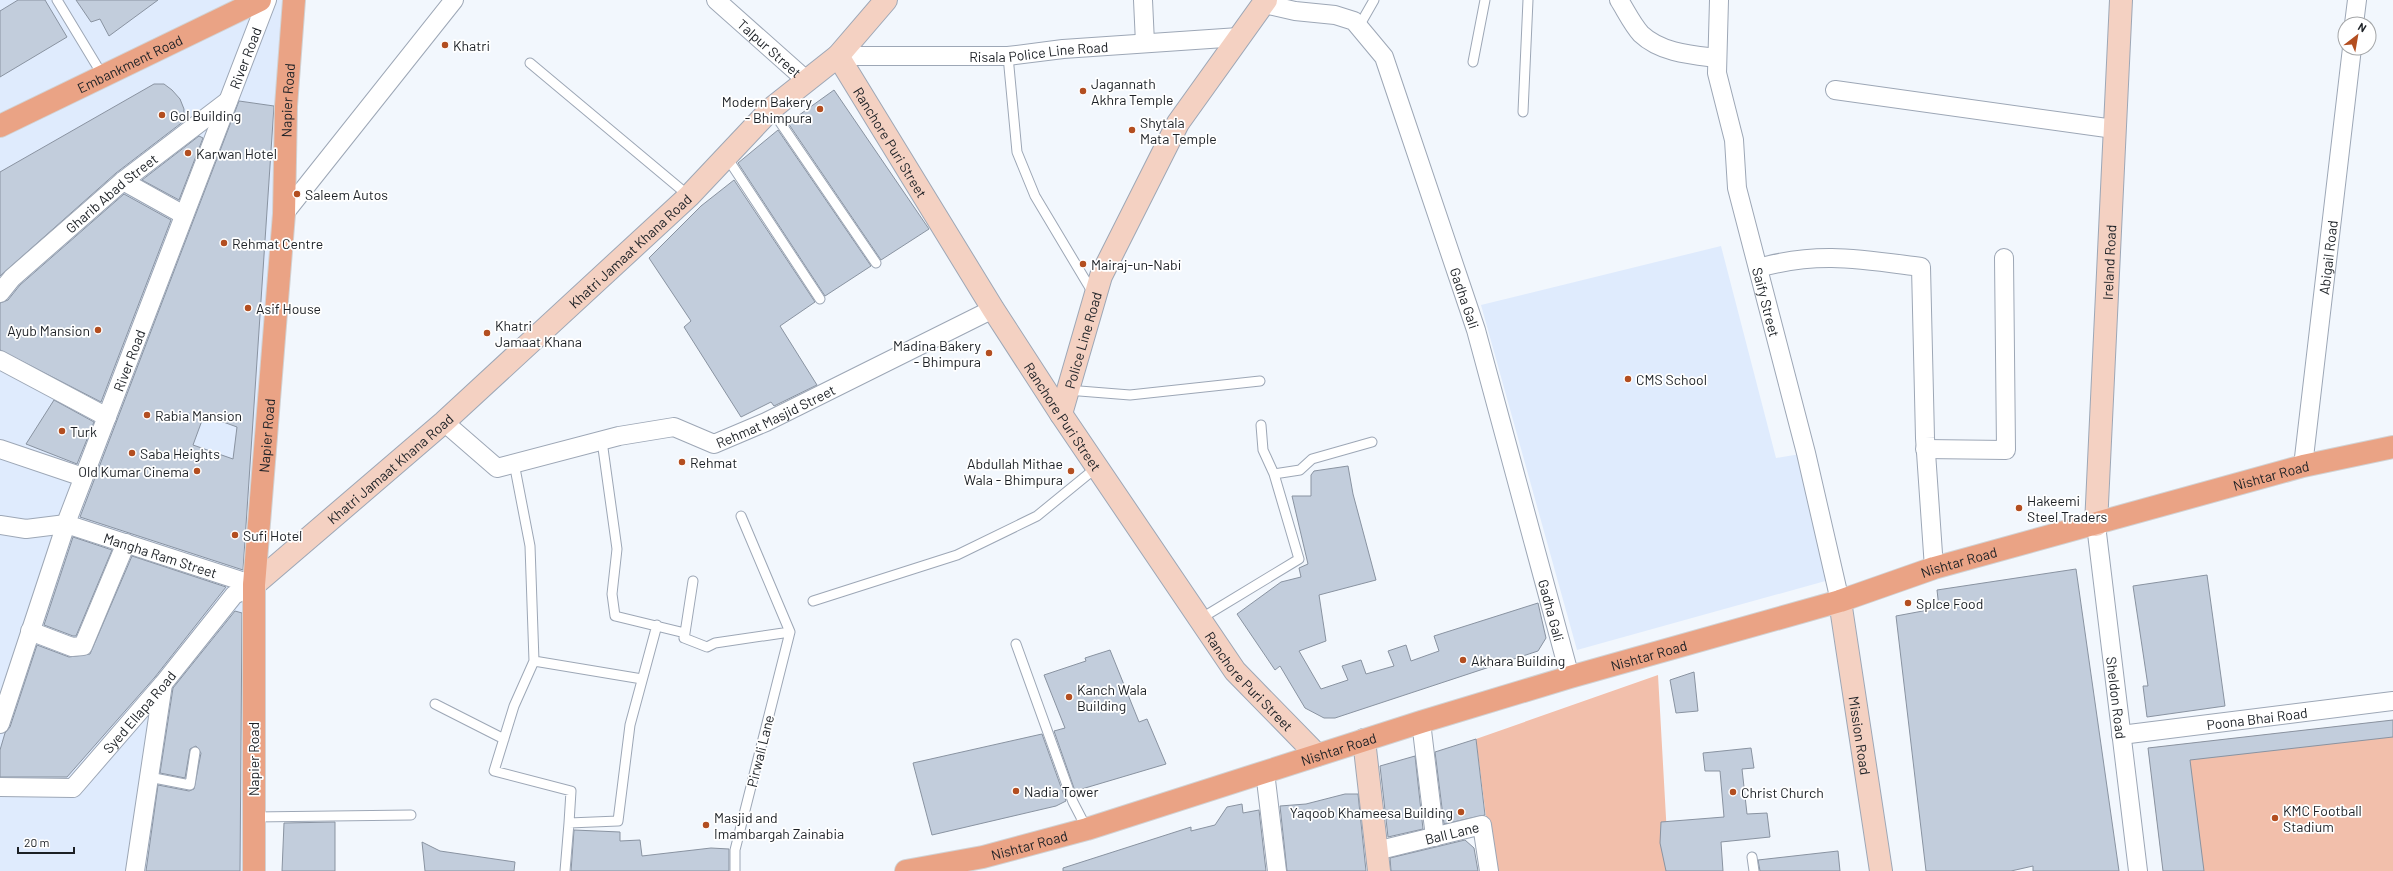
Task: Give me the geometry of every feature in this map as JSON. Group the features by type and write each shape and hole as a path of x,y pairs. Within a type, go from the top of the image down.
{"main road":[{"name":"Embankment Road","path":"0,126 260,0"},
{"name":"Napier Road","path":"254,871 252,817 254,585 284,214 286,106 294,0"},
{"name":"Nishtar Road","path":"906,871 983,856 1087,829 1316,755 1570,676 1840,600 1934,568 2303,466 2393,447"}],"street":[{"name":"River Road","path":"0,724 66,524 268,0"},
{"path":"284,214 454,0"},
{"name":"Talpur Street","path":"716,0 806,80"},
{"name":"Khatri Jamaat Khana Road","path":"254,585 444,422 689,196 771,109 838,56 886,0"},
{"path":"1619,0 1642,34 1663,47 1685,54 1717,58"},
{"name":"Saify Street","path":"1719,0 1717,73 1734,140 1737,188 1806,453 1840,600"},
{"name":"Ireland Road","path":"2096,524 2121,0"},
{"path":"2355,16 2357,0"},
{"path":"1139,1 1145,43"},
{"name":"Gadha Gali","path":"1265,2 1295,11 1335,15 1354,21 1358,28 1384,57 1476,330 1570,676"},
{"name":"Police Line Road","path":"1061,414 1101,276 1178,123 1265,2"},
{"name":"Risala Police Line Road","path":"838,56 1008,56 1145,43 1239,37"},
{"name":"Ranchore Puri Street","path":"838,56 993,309 1061,414 1235,671 1316,755"},
{"name":"Abigail Road","path":"2303,466 2351,56"},
{"path":"1835,90 2114,129"},
{"name":"Gharib Abad Street","path":"0,292 12,278 123,181 228,101"},
{"path":"123,181 184,215"},
{"path":"1758,268 1808,258 1839,257 1921,267 1925,449 1934,568"},
{"path":"1925,449 2006,450 2004,258"},
{"name":"Rehmat Masjid Street","path":"444,422 497,468 602,441 674,427 714,444 766,422 993,309"},
{"path":"0,360 107,417"},
{"path":"0,449 84,477"},
{"path":"0,525 26,529 66,524"},
{"name":"Mangha Ram Street","path":"66,524 254,585"},
{"name":"Sheldon Road","path":"2096,524 2138,871"},
{"path":"30,631 72,647 83,646 126,543"},
{"name":"Syed Ellapa Road","path":"0,787 72,788 163,684 234,595 254,585"},
{"name":"Mission Road","path":"1840,600 1881,871"},
{"path":"135,871 163,684"},
{"name":"Poona Bhai Road","path":"2121,735 2393,701"},
{"path":"1422,722 1435,837"},
{"path":"1364,740 1377,861"},
{"path":"1265,772 1277,871"},
{"name":"Ball Lane","path":"1377,861 1435,837 1482,826 1489,871"}],"lane":[{"path":"57,0 103,77"},
{"path":"1358,28 1374,0"},
{"path":"1523,112 1528,0"},
{"path":"1473,62 1483,1"},
{"path":"1008,56 1017,152 1035,196 1095,296"},
{"path":"530,63 689,196"},
{"path":"771,109 876,263"},
{"path":"726,156 820,299"},
{"path":"1067,390 1130,395 1260,381"},
{"path":"1200,619 1298,559 1274,474 1263,450 1261,425"},
{"path":"602,441 617,549 612,594 615,616 685,633"},
{"path":"1274,474 1300,470 1312,459 1372,442"},
{"path":"514,463 530,546 534,660 514,706 494,771 571,791 565,871"},
{"path":"813,601 957,555 1037,516 1097,467"},
{"path":"693,581 684,638 707,647 715,643 790,632 741,516"},
{"path":"569,823 618,822 630,725 657,625"},
{"name":"Pirwali Lane","path":"735,871 735,850 790,632"},
{"path":"1016,644 1073,802 1087,829"},
{"path":"534,660 642,679"},
{"path":"435,704 504,739"},
{"path":"149,777 190,785 195,752"},
{"path":"252,817 411,815"},
{"path":"1752,857 1754,871"}],"shaded area":[{"path":"0,0 254,0 0,122"},
{"path":"259,0 294,0 254,585 253,871 0,871 0,127"},
{"name":"CMS School","path":"1721,246 1776,458 1806,453 1829,580 1577,650 1481,305"},
{"path":"1658,675 1669,871 1493,871 1476,739"},
{"name":"KMC Football Stadium","path":"2393,720 2393,871 2163,871 2148,748"}],"building":[{"path":"18,0 45,0 67,37 0,77 0,11"},
{"path":"76,0 158,0 109,36 100,19 91,22"},
{"path":"154,84 164,84 180,99 184,109 184,121 116,173 0,276 0,172"},
{"path":"834,90 929,229 881,260 788,123"},
{"path":"239,101 274,106 243,570 80,517","holes":["204,415 237,427 233,459 193,445"]},
{"path":"778,130 871,266 825,296 738,163"},
{"path":"199,136 203,138 179,200 142,180"},
{"path":"734,180 815,302 780,326 817,385 774,406 771,402 741,417 684,327 691,321 649,258 701,206"},
{"path":"124,194 171,220 101,402 0,350 0,303 8,300 20,285"},
{"name":"Turk","path":"54,400 94,422 77,464 26,444"},
{"path":"1348,466 1353,494 1376,580 1319,595 1326,641 1299,651 1321,689 1348,680 1342,666 1361,660 1366,674 1394,666 1388,651 1406,645 1411,661 1439,651 1434,636 1538,603 1546,638 1538,651 1335,718 1324,718 1305,708 1280,666 1275,670 1237,614 1281,582 1301,577 1299,568 1308,564 1292,496 1311,496 1311,475 1314,471"},
{"path":"73,537 112,550 76,636 44,625"},
{"path":"132,556 226,587 155,677 67,777 0,777 0,750 5,733 10,727 37,645 69,657 90,654"},
{"path":"2076,569 2119,871 2033,871 2033,866 2011,871 1926,871 1896,616 1939,608 1937,590"},
{"path":"2207,575 2225,706 2147,717 2143,686 2148,686 2133,586"},
{"path":"235,611 242,613 240,871 146,871 158,785 189,791 194,789 201,753 196,746 190,749 185,778 160,773 173,688"},
{"name":"Kanch Wala Building","path":"1110,650 1139,722 1147,719 1166,764 1075,791 1054,731 1065,728 1044,675 1086,661 1085,658"},
{"path":"1694,672 1698,711 1676,713 1670,680"},
{"path":"2393,720 2393,737 2190,760 2204,871 2163,871 2148,748"},
{"name":"Nadia Tower","path":"1042,734 1066,801 1056,806 932,835 913,763"},
{"path":"1476,739 1485,815 1444,824 1435,752"},
{"path":"1751,748 1754,768 1742,769 1747,814 1767,813 1770,837 1721,842 1723,871 1666,871 1660,843 1661,822 1724,817 1720,771 1705,771 1703,753"},
{"path":"1415,756 1423,829 1388,837 1380,766"},
{"path":"1345,794 1358,794 1366,871 1287,871 1280,806 1306,804"},
{"path":"1242,804 1243,813 1259,810 1266,871 1063,871 1063,868 1191,827 1191,831 1215,825 1227,807"},
{"path":"335,822 335,871 282,871 284,823"},
{"path":"574,830 620,832 620,841 640,840 642,856 711,848 729,849 729,871 571,871"},
{"path":"1465,840 1474,848 1478,871 1391,871 1390,858"},
{"path":"422,842 440,851 515,862 514,871 425,871"},
{"path":"1838,851 1840,871 1760,871 1758,860"}],"place":[{"name":"Khatri","path":"445,45"},
{"name":"Jagannath Akhra Temple","path":"1083,91"},
{"name":"Modern Bakery - Bhimpura","path":"820,109"},
{"name":"Gol Building","path":"162,115"},
{"name":"Shytala Mata Temple","path":"1132,130"},
{"name":"Karwan Hotel","path":"188,153"},
{"name":"Saleem Autos","path":"297,194"},
{"name":"Rehmat Centre","path":"224,243"},
{"name":"Mairaj-un-Nabi","path":"1083,264"},
{"name":"Asif House","path":"248,308"},
{"name":"Ayub Mansion","path":"98,330"},
{"name":"Khatri Jamaat Khana","path":"487,333"},
{"name":"Madina Bakery - Bhimpura","path":"989,353"},
{"name":"CMS School","path":"1628,379"},
{"name":"Rabia Mansion","path":"147,415"},
{"name":"Turk","path":"62,431"},
{"name":"Saba Heights","path":"132,453"},
{"name":"Rehmat","path":"682,462"},
{"name":"Old Kumar Cinema","path":"197,471"},
{"name":"Abdullah Mithae Wala - Bhimpura","path":"1071,471"},
{"name":"Hakeemi Steel Traders","path":"2019,508"},
{"name":"Sufi Hotel","path":"235,535"},
{"name":"SpIce Food","path":"1908,603"},
{"name":"Akhara Building","path":"1463,660"},
{"name":"Kanch Wala Building","path":"1069,697"},
{"name":"Nadia Tower","path":"1016,791"},
{"name":"Christ Church","path":"1733,792"},
{"name":"Yaqoob Khameesa Building","path":"1461,812"},
{"name":"KMC Football Stadium","path":"2275,818"},
{"name":"Masjid and Imambargah Zainabia","path":"706,825"}]}
